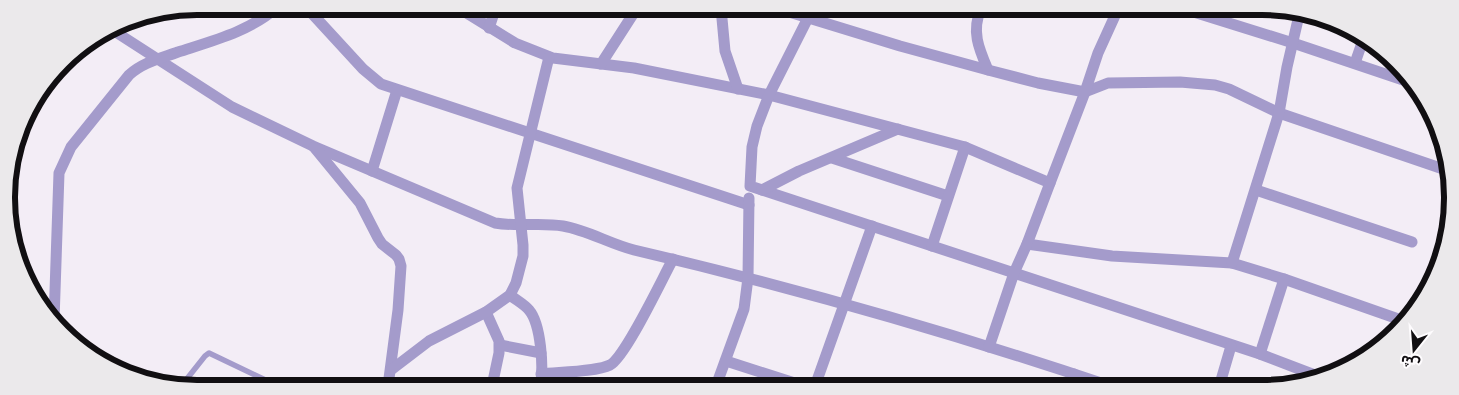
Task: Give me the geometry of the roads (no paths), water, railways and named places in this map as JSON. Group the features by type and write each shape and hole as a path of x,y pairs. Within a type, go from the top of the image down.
{"street":[{"path":"54,311 59,173 72,147 129,75 138,68 157,59 253,24 268,15"},
{"path":"314,15 373,78 397,90 749,204"},
{"path":"469,15 515,43 549,57 634,68 769,95 964,146 1050,183"},
{"path":"489,28 493,15"},
{"path":"601,64 632,15"},
{"path":"722,15 725,51 738,89"},
{"path":"718,380 744,308 748,278 749,173 754,137 769,95 809,15"},
{"path":"816,15 988,70 1038,83 1085,92 1108,83 1202,83 1229,89 1279,113 1441,168"},
{"path":"979,15 976,34 978,46 988,70"},
{"path":"989,347 1014,273 1027,244 1098,53 1115,15"},
{"path":"1201,15 1293,43 1401,79"},
{"path":"1232,263 1279,113 1298,19"},
{"path":"118,34 232,107 313,146 485,219 508,226 562,226 631,249 845,304 1092,380"},
{"path":"1355,63 1361,45"},
{"path":"391,370 434,338 486,312 510,295 516,283 522,256 517,188 549,57"},
{"path":"372,171 397,90"},
{"path":"762,190 799,171 898,129"},
{"path":"313,146 360,203 382,244 400,259 398,310 389,380"},
{"path":"932,246 964,146"},
{"path":"832,158 948,196"},
{"path":"750,186 1260,354 1311,373"},
{"path":"1256,190 1412,242"},
{"path":"817,380 872,226"},
{"path":"1027,244 1112,256 1232,263 1398,319"},
{"path":"541,374 600,368 611,364 624,350 673,259"},
{"path":"1260,354 1284,279"},
{"path":"510,295 529,310 534,318 541,353 540,380"},
{"path":"486,312 500,345 493,380"},
{"path":"500,345 541,353"},
{"path":"1221,380 1231,346"},
{"path":"726,361 785,380"},
{"path":"1072,380 1074,374"}],"lane":[{"path":"186,380 209,353 266,380"}]}
